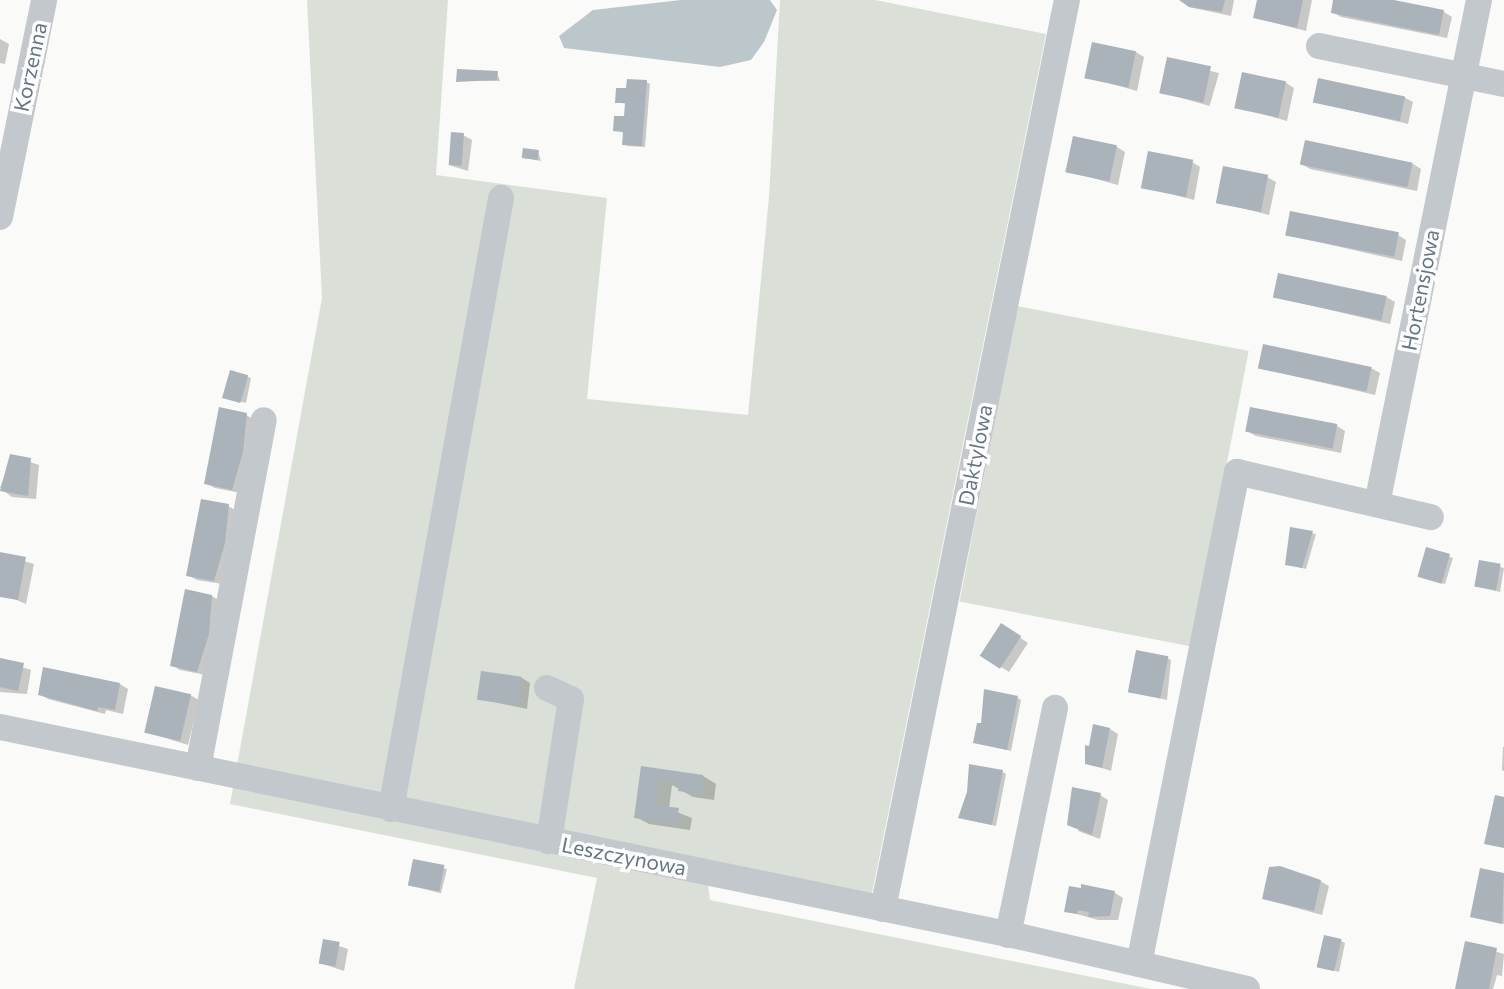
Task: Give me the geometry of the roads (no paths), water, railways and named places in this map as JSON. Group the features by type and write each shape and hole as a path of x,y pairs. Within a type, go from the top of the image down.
{"street":[{"name":"Korzenna","path":"0,217 44,0"},
{"name":"Daktylowa","path":"883,909 1067,0"},
{"name":"Hortensjowa","path":"1377,504 1479,0"},
{"path":"1319,46 1504,84"},
{"path":"391,809 501,198"},
{"path":"198,768 264,420"},
{"path":"1139,964 1237,472 1431,517"},
{"path":"547,688 571,699 549,841"},
{"path":"1008,935 1055,708"},
{"name":"Leszczynowa","path":"0,727 1008,935 1247,989"}]}
